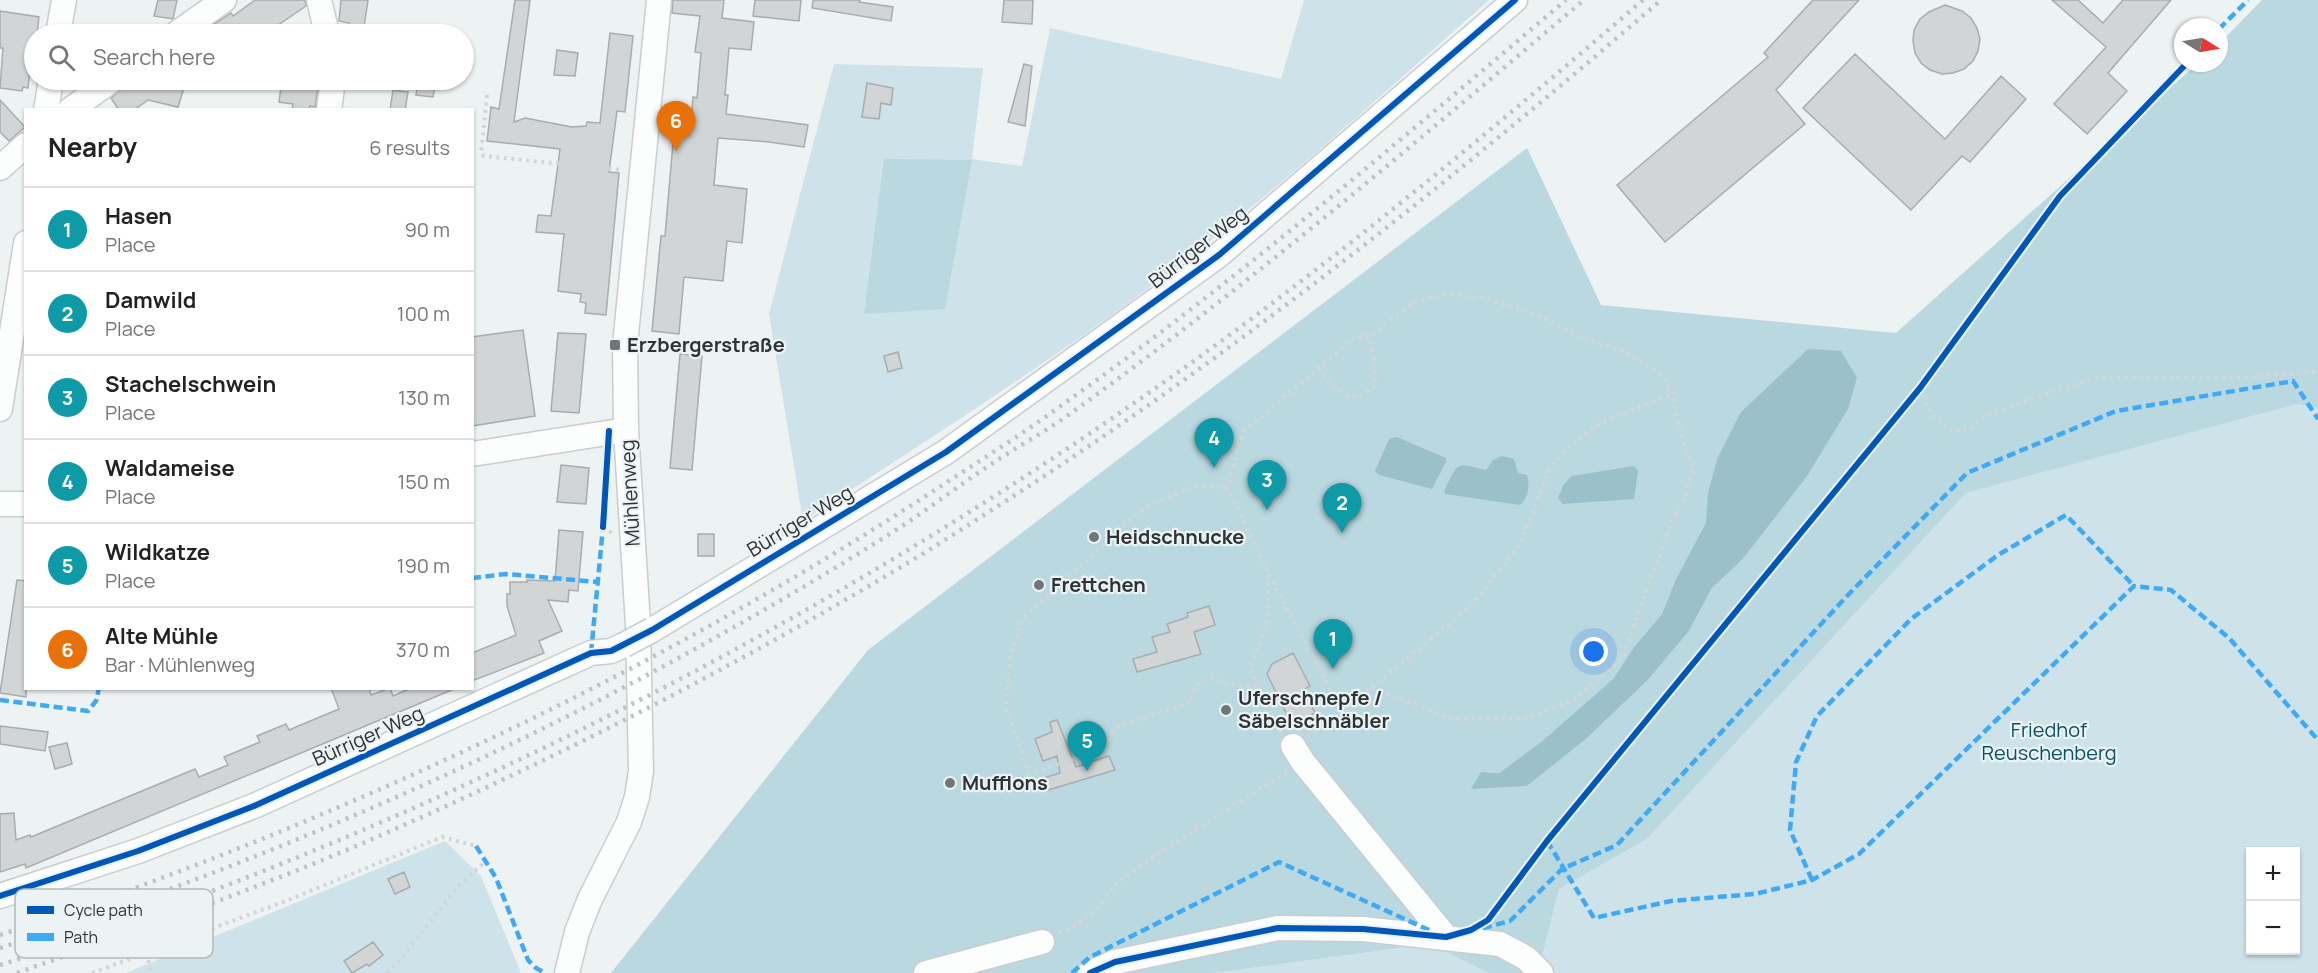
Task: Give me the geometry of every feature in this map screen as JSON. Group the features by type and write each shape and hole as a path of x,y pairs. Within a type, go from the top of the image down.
{"street":[{"path":"60,24 64,0"},
{"path":"190,24 224,0"},
{"path":"319,0 325,24"},
{"name":"Mühlenweg","path":"567,973 577,932 590,899 629,822 637,797 641,771 638,625 626,430 625,345 659,0"},
{"name":"Bürriger Weg","path":"21,889 138,851 254,806 591,653 611,651 652,630 946,452 1219,255 1515,0"},
{"path":"46,108 49,90"},
{"path":"73,108 98,90"},
{"path":"329,108 332,90"},
{"path":"0,168 24,147"},
{"path":"0,409 24,256"},
{"path":"474,454 626,430"},
{"path":"0,504 24,504"},
{"path":"1298,754 1446,938"},
{"name":"Bürriger Weg","path":"0,896 15,891"},
{"path":"1090,973 1115,962 1278,928 1363,929 1500,944 1526,958 1541,973"},
{"path":"926,973 1042,942"}],"path":[{"path":"487,95 481,153 484,156 641,172"},
{"path":"1342,712 1268,573 1228,488 1236,453 1245,430 1357,336 1369,337 1414,302 1443,295 1481,297 1539,316 1578,336 1627,353 1665,380 1672,393 1680,432 1693,466 1686,496 1672,520 1622,659 1574,700 1522,719 1453,719 1371,687"},
{"path":"1318,369 1337,390 1354,398 1367,394 1376,384 1369,337"},
{"path":"1920,388 1931,414 1950,431 1971,429 1985,416 2096,377 2237,378 2318,372"},
{"path":"1042,942 1078,924 1100,905 1118,883 1298,754 1371,687 1471,606 1521,543 1550,468 1563,453 1594,426 1672,393"},
{"path":"1228,488 1192,487 1144,508 1022,619 1010,658 1006,707 1029,774 1103,748 1117,727 1191,702 1192,693 1201,681 1211,677 1226,683 1258,688"},
{"path":"603,527 604,515"},
{"path":"1268,573 1267,621 1250,669 1279,730 1298,754"},
{"path":"213,928 291,899 442,837 476,846"},
{"path":"387,973 461,883 486,861"},
{"path":"92,973 132,958"},
{"path":"148,958 152,973"}],"green space":[{"path":"1304,0 1489,0 1363,112 1191,256 1019,379 803,521 769,314 834,64 983,68 972,159 1022,166 1050,28 1281,79"},
{"name":"Friedhof Reuschenberg","path":"2297,404 2318,408 2318,973 1538,973 1559,889 1647,839 1966,493"},
{"path":"445,841 481,876 521,973 126,973 162,958 213,958 213,937"},
{"path":"1429,944 1489,973 1214,973"}],"shaded area":[{"path":"2262,0 2318,0 2318,408 2297,404 1966,493 1647,839 1559,889 1538,973 1489,973 1429,944 1214,973 611,973 868,650 1527,148 1601,305 1896,333 2188,72 2228,72 2228,35","holes":["1742,412 1773,518 1742,560 1712,588 1689,631 1648,680 1586,739 1527,786 1481,772 1499,773 1541,742 1613,679 1634,647 1662,614 1675,581 1707,523 1708,492 1717,459"]},
{"path":"884,159 972,160 945,309 864,314"},
{"path":"1808,349 1841,351 1857,378 1848,409 1807,476 1742,560 1712,588 1689,631 1648,680 1586,739 1527,786 1471,789 1481,772 1499,773 1541,742 1613,679 1634,647 1662,614 1675,581 1706,523 1708,492 1717,459 1741,412"},
{"path":"1397,437 1446,458 1432,489 1379,475 1375,471 1389,439"},
{"path":"1502,456 1514,459 1518,473 1527,475 1528,491 1520,505 1445,494 1444,491 1449,481 1459,467 1463,465 1486,470 1493,460"},
{"path":"1634,466 1638,471 1634,499 1563,504 1558,498 1564,484 1572,476"}],"building":[{"path":"158,0 177,0 173,19 154,16"},
{"path":"255,0 305,0 306,6 280,24 215,24 231,13 233,16"},
{"path":"341,0 368,0 364,24 349,24 339,21"},
{"path":"515,0 530,0 514,122 525,118 572,127 586,126 587,122 600,123 610,33 633,36 625,112 617,111 609,172 619,173 606,315 585,313 586,303 580,302 581,294 558,291 564,234 536,232 538,215 551,216 560,149 487,141 491,107 499,109"},
{"path":"673,0 724,0 722,18 754,22 751,50 729,48 725,95 728,95 726,114 808,125 804,147 718,138 714,185 747,189 742,243 727,241 723,281 684,277 679,334 652,331 661,236 665,236 676,108 692,110 693,97 697,98 701,53 695,52 700,16 672,13"},
{"path":"755,0 801,0 799,21 753,16"},
{"path":"813,0 860,0 859,2 893,7 891,21 812,8"},
{"path":"1004,0 1033,0 1032,24 1002,22"},
{"path":"1813,0 1859,0 1776,90 1805,124 1665,242 1617,185 1768,57 1764,53"},
{"path":"2052,0 2078,0 2103,23 2123,0 2171,0 2108,73 2127,91 2087,134 2054,104 2106,47"},
{"path":"1945,5 1962,11 1971,18 1980,39 1973,61 1964,69 1942,74 1930,70 1921,63 1915,53 1913,41 1914,30 1920,19"},
{"path":"0,11 39,17 38,24 24,24 24,87 22,91 0,88 3,48 0,48"},
{"path":"557,50 578,53 575,76 554,75"},
{"path":"1855,54 1945,139 2001,76 2026,99 1970,162 1962,156 1911,210 1803,108"},
{"path":"1024,64 1032,66 1025,126 1008,122"},
{"path":"867,83 893,88 891,105 881,103 879,119 862,117"},
{"path":"120,90 183,90 178,107 148,100 137,108 118,108 111,98"},
{"path":"281,90 318,90 315,107 292,108 293,104 279,102"},
{"path":"393,90 408,92 405,108 390,108"},
{"path":"417,90 434,90 433,97 416,95"},
{"path":"0,100 24,128 9,141 0,132"},
{"path":"523,330 535,416 474,426 474,337"},
{"path":"558,333 586,334 579,413 551,411"},
{"path":"898,352 902,368 888,372 884,356"},
{"path":"680,354 702,356 692,470 670,468"},
{"path":"561,465 589,468 586,504 557,502"},
{"path":"559,530 583,532 578,591 569,590 568,602 548,600 562,631 539,641 544,653 474,680 474,652 516,635 507,606 510,582 555,581"},
{"path":"698,534 714,534 714,556 698,556"},
{"path":"17,580 24,581 24,690 26,690 26,697 0,693"},
{"path":"1209,606 1215,625 1194,632 1201,654 1137,672 1133,659 1157,652 1152,637 1170,632 1167,624 1188,617 1187,613"},
{"path":"1293,653 1310,686 1303,690 1315,713 1292,725 1267,674 1272,664"},
{"path":"332,690 370,690 371,695 391,690 393,696 406,690 452,690 26,868 25,864 0,872 0,814 14,813 16,840 30,835 31,837 195,769 199,777 228,765 224,757 260,742 257,736 286,724 289,730 339,709"},
{"path":"1057,720 1076,767 1109,756 1115,770 1048,790 1044,778 1060,773 1057,756 1043,761 1035,739 1052,732 1050,722"},
{"path":"0,726 48,732 45,751 0,744"},
{"path":"67,743 72,764 55,769 49,747"},
{"path":"404,872 410,887 395,894 388,879"},
{"path":"373,942 383,955 369,966 367,964 352,973 344,961"}],"railway":[{"path":"131,889 363,797 480,744 710,626 822,561 1040,421 1186,313 1315,211 1566,0"},
{"path":"170,889 372,808 552,724 727,631 896,530 983,469 1058,422 1200,317 1330,213 1584,0"},
{"path":"213,889 328,845 488,774 645,697 799,614 950,524 1097,429 1239,328 1444,168 1643,0"},
{"path":"213,903 379,836 583,741 716,672 911,561 1095,442 1262,323 1425,197 1661,0"},
{"path":"0,935 15,930"},
{"path":"0,948 15,943"},
{"path":"0,965 20,958"},
{"path":"17,973 59,958"}],"marked path":[{"path":"2228,20 2248,0"},
{"path":"1483,928 1510,921 1562,869 1617,845 1847,596 1967,473 2116,411 2293,381 2318,419"},
{"path":"1812,880 1790,830 1796,762 1817,716 1911,619 1998,555 2066,515 2134,586"},
{"path":"591,653 603,527"},
{"path":"474,578 506,574 598,582"},
{"path":"1547,841 1594,918 1671,901 1755,894 1812,880 1859,854 2134,586 2171,590 2229,638 2318,740"},
{"path":"0,700 88,711 96,701 99,690"},
{"path":"476,846 496,878 528,960 545,973"},
{"path":"1072,973 1090,957 1279,862 1431,931"}],"cycle path":[{"path":"21,889 138,851 254,806 591,653 611,651 652,630 946,452 1219,255 1515,0"},
{"path":"1090,973 1115,962 1278,928 1363,929 1446,937 1471,930 1488,920 1547,841 1920,388 2060,196 2178,72"},
{"path":"603,527 609,431"},
{"path":"0,896 15,891"}],"place":[{"name":"Alte Mühle","path":"676,151"},
{"name":"Erzbergerstraße","path":"615,345"},
{"name":"Waldameise","path":"1214,468"},
{"name":"Stachelschwein","path":"1267,510"},
{"name":"Damwild","path":"1342,533"},
{"name":"Heidschnucke","path":"1094,537"},
{"name":"Frettchen","path":"1039,585"},
{"name":"Hasen","path":"1333,669"},
{"name":"Uferschnepfe / Säbelschnäbler","path":"1226,710"},
{"name":"Wildkatze","path":"1087,771"},
{"name":"Mufflons","path":"950,783"}]}
